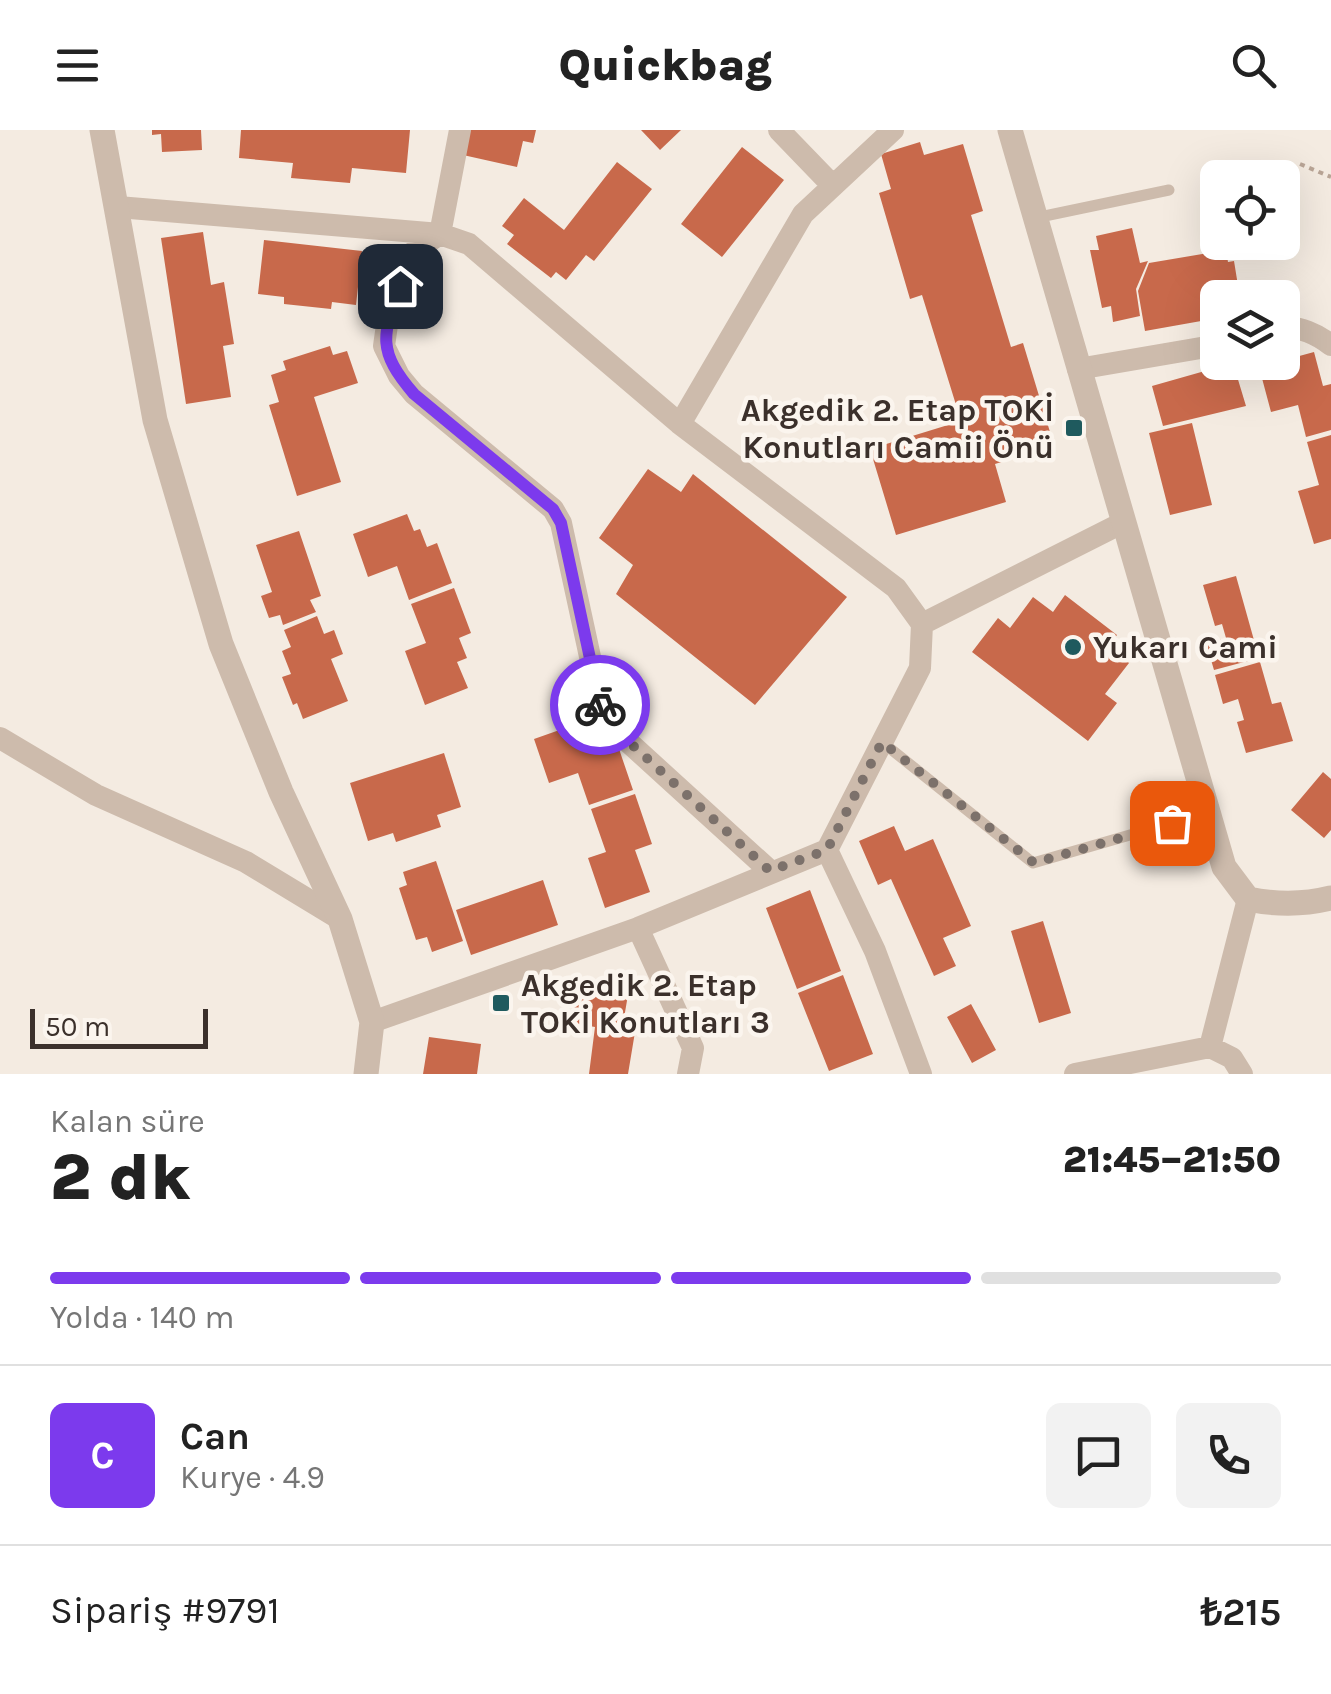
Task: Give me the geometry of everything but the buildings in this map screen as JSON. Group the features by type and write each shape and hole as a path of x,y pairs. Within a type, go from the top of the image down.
{"street":[{"path":"102,130 155,420 221,644 280,792 340,919 372,1022 366,1074"},
{"path":"460,130 440,234 412,253 388,318 384,346 399,376 414,394 553,509 561,523 602,712 616,730 770,871"},
{"path":"778,130 833,186"},
{"path":"680,424 803,214 893,130"},
{"path":"1010,130 1224,867 1248,899 1308,904 1331,898"},
{"path":"118,207 440,234 469,244 680,424 896,588 922,624 920,668 827,850 638,928 372,1022"},
{"path":"1300,329 1331,346"},
{"path":"1078,369 1200,348"},
{"path":"922,624 1122,523"},
{"path":"0,738 96,795 246,862 340,919"},
{"path":"827,850 875,951 920,1074"},
{"path":"1210,1048 1248,899"},
{"path":"638,928 693,1048 688,1074"},
{"path":"1075,1074 1210,1048 1232,1058 1242,1074"}],"lane":[{"path":"1035,218 1170,190"},
{"path":"882,742 1034,863 1206,813"}],"path":[{"path":"1300,164 1331,178"}],"way so far":[{"path":"600,705 616,730 770,871 827,850 882,742 1034,863 1172,823"}],"place":[{"name":"Akgedik 2. Etap TOKİ Konutları Camii Önü","path":"1074,428"},
{"name":"Yukarı Cami","path":"1073,647"},
{"name":"Akgedik 2. Etap TOKİ Konutları 3","path":"501,1003"}],"route":[{"path":"400,286 388,318 384,346 399,376 414,394 553,509 561,523 600,705"}]}
